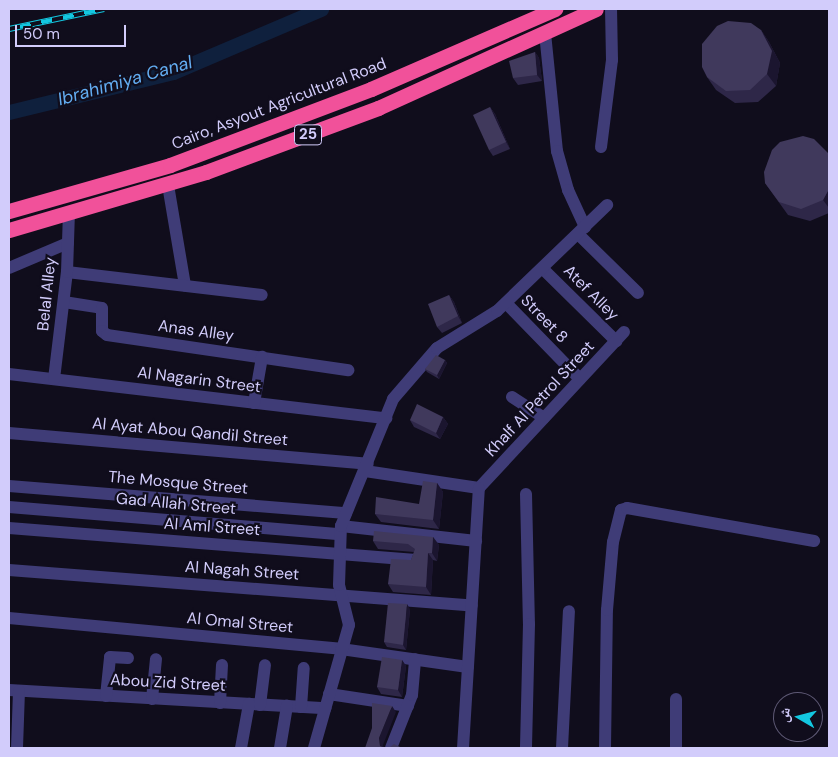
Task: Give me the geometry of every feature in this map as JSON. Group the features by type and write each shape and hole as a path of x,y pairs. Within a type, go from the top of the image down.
{"highway":[{"name":"Cairo, Asyout Agricultural Road","path":"9,211 179,161 371,89 555,9"},
{"name":"25","path":"9,230 168,185 378,108 596,9"}],"street":[{"path":"601,147 612,60 611,9"},
{"path":"545,33 557,151 582,231 638,293"},
{"path":"168,185 185,286"},
{"path":"314,748 349,618 342,595 339,553 341,530 346,513 399,390 426,358 447,340 479,324 506,303 607,205"},
{"name":"Belal Alley","path":"54,379 67,272 69,212"},
{"path":"9,268 68,243"},
{"name":"Atef Alley","path":"543,269 620,336"},
{"path":"67,272 262,295"},
{"name":"Anas Alley","path":"64,302 102,308 105,334 348,370"},
{"name":"Street 8","path":"506,303 580,379"},
{"name":"Khalf Al Petrol Street","path":"479,488 620,336"},
{"path":"254,403 262,357"},
{"name":"Al Nagarin Street","path":"9,374 386,418"},
{"path":"512,396 544,418"},
{"name":"Al Ayat Abou Qandil Street","path":"9,433 367,467 479,488"},
{"name":"The Mosque Street","path":"9,486 346,513"},
{"path":"463,748 479,488"},
{"path":"526,494 529,624 526,748"},
{"name":"Gad Allah Street","path":"9,507 476,541"},
{"path":"605,748 607,610 613,542 621,510 627,508 814,541"},
{"name":"Al Aml Street","path":"9,528 413,560"},
{"name":"Al Nagah Street","path":"9,570 472,606"},
{"path":"562,748 569,611"},
{"name":"Al Omal Street","path":"9,618 341,649 468,667"},
{"path":"106,696 110,657 128,658"},
{"path":"152,698 156,659"},
{"path":"391,748 408,706 415,659"},
{"path":"220,703 222,665"},
{"path":"241,748 265,665"},
{"path":"301,707 304,668"},
{"path":"14,691 17,748"},
{"name":"Abou Zid Street","path":"14,691 325,708"},
{"path":"329,694 408,706"},
{"path":"676,699 676,748"},
{"path":"280,748 287,706"}],"building":[{"path":"728,21 751,23 761,30 772,51 767,74 750,90 726,91 707,77 702,67 702,44 717,26"},
{"path":"535,52 537,75 513,78 509,61"},
{"path":"490,107 506,142 489,150 473,115"},
{"path":"803,136 814,139 829,154 829,189 823,200 801,209 779,202 765,183 764,172 772,150 780,142"},
{"path":"449,295 458,316 437,327 428,304"},
{"path":"436,355 445,360 437,375 425,369"},
{"path":"417,404 443,417 436,433 410,420"},
{"path":"423,481 437,483 433,520 375,514 376,497 419,504"},
{"path":"374,531 433,537 432,553 428,553 426,587 388,584 391,559 411,560 415,549 408,544 373,541"},
{"path":"388,603 407,604 403,645 384,642"},
{"path":"382,657 402,660 398,690 377,687"},
{"path":"372,703 392,706 379,738 380,746 385,748 365,748 372,728"},
{"path":"394,744 402,748 389,748"}],"waterway":[{"name":"Ibrahimiya Canal","path":"9,112 173,72 321,9"}],"railway":[{"path":"9,29 104,9"}]}
